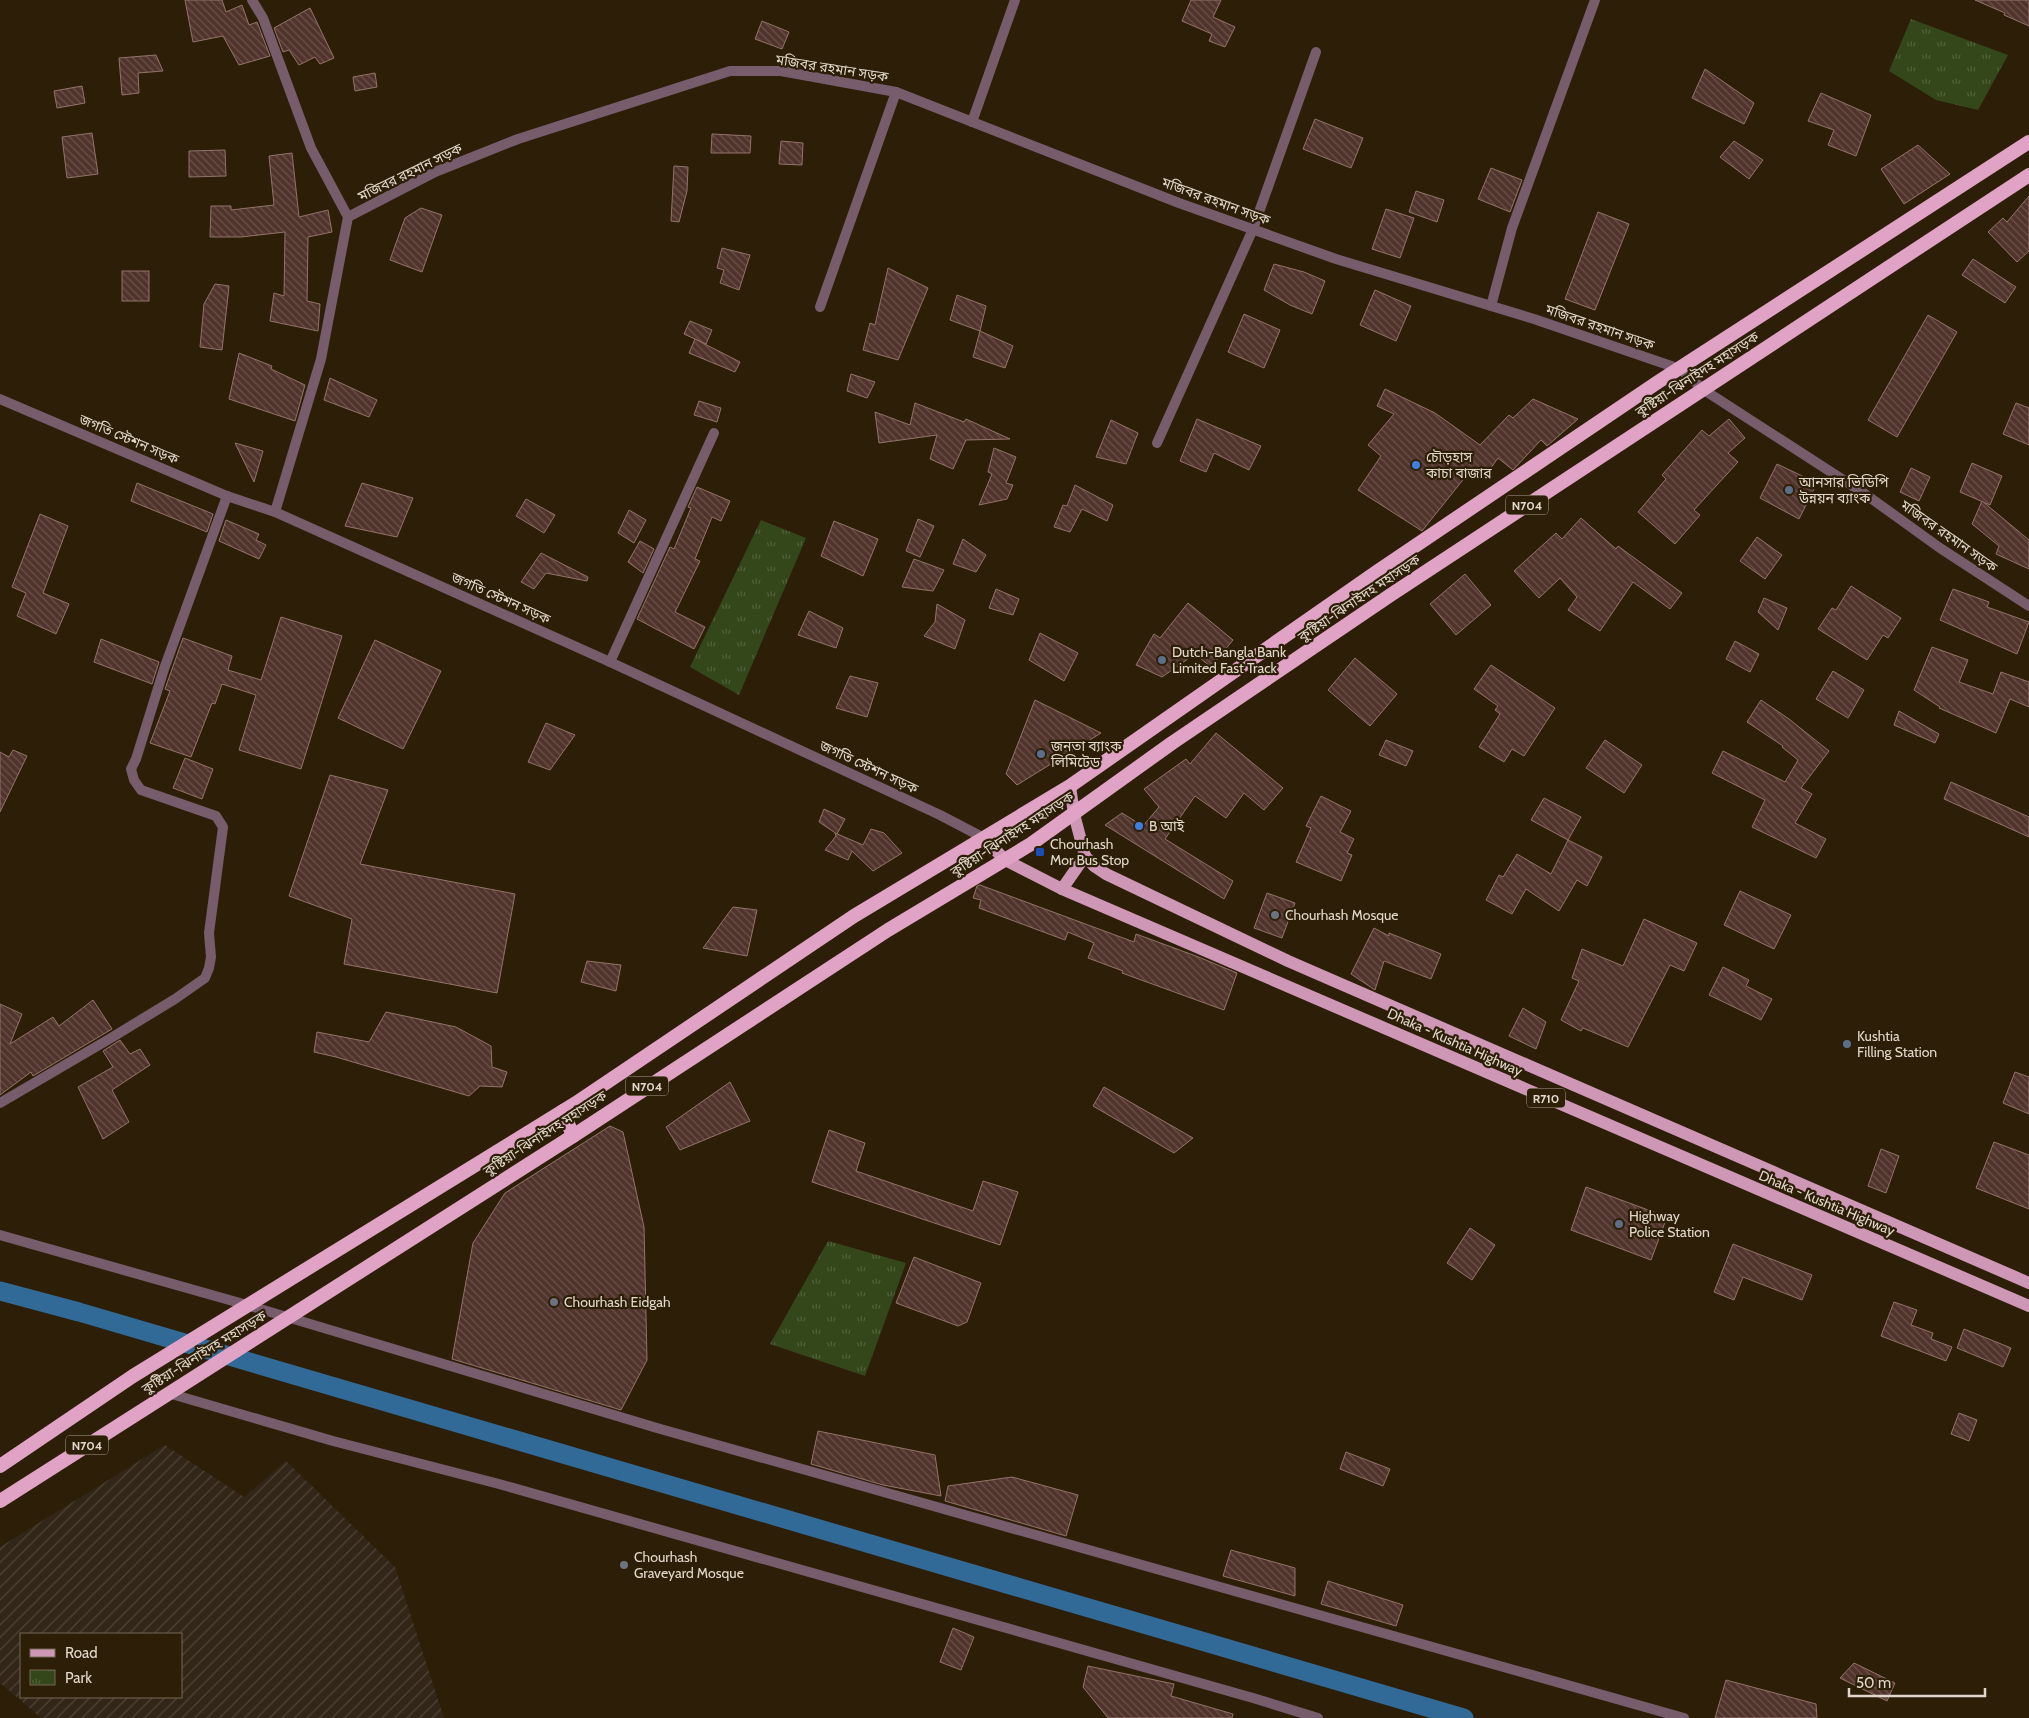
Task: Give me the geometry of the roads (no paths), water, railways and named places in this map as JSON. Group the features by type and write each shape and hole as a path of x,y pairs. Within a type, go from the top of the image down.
{"highway":[{"name":"কুষ্টিয়া-ঝিনাইদহ মহাসড়ক","path":"0,1466 133,1376 563,1111 854,916 1070,786 1378,571 1680,369 2029,142"},
{"name":"কুষ্টিয়া-ঝিনাইদহ মহাসড়ক","path":"0,1502 573,1136 880,936 1031,844 1172,743 1376,605 2029,175"},
{"path":"563,1111 573,1136"}],"main road":[{"path":"1062,889 1085,856 1074,814 1070,786"},
{"name":"Dhaka - Kushtia Highway","path":"984,838 1005,860 1062,889 2029,1306"},
{"name":"Dhaka - Kushtia Highway","path":"1085,856 1094,866 1106,874 1288,961 2029,1283"},
{"path":"1611,1126 1620,1105"},
{"path":"1851,1229 1860,1209"}],"street":[{"path":"252,0 263,18 311,148 348,217 321,359 275,512"},
{"path":"972,122 1015,0"},
{"path":"1491,306 1512,228 1595,0"},
{"path":"1158,444 1253,229 1316,52"},
{"name":"মজিবর রহমান সড়ক","path":"348,217 434,172 518,139 730,71 781,71 896,92 1179,203 1336,259 1491,306 1680,369 1704,390 1865,494 1940,548 2029,606"},
{"path":"820,307 896,92"},
{"name":"জগতি স্টেশন সড়ক","path":"0,399 227,496 275,512 610,662 940,815 984,838"},
{"path":"610,662 714,433"},
{"path":"0,1103 175,999 205,978 209,968 211,957 210,933 223,826 216,816 141,790 134,780 131,769 136,759 164,669 227,496"},
{"path":"0,1235 247,1305 657,1428 1684,1718"},
{"path":"171,1391 333,1441 499,1484 756,1556 1318,1718"}],"waterway":[{"path":"0,1291 79,1312 1464,1718"}],"place":[{"name":"চৌড়হাস কাচা বাজার","path":"1416,465"},
{"name":"আনসার ভিডিপি উন্নয়ন ব্যাংক","path":"1789,490"},
{"name":"Dutch-Bangla Bank Limited Fast Track","path":"1162,660"},
{"name":"জনতা ব্যাংক লিমিটেড","path":"1041,754"},
{"name":"B আই","path":"1139,826"},
{"name":"Chourhash Mor Bus Stop","path":"1040,852"},
{"name":"Chourhash Mosque","path":"1275,915"},
{"name":"Kushtia Filling Station","path":"1847,1044"},
{"name":"Highway Police Station","path":"1619,1224"},
{"name":"Chourhash Eidgah","path":"554,1302"},
{"name":"Chourhash Graveyard Mosque","path":"624,1565"}]}
